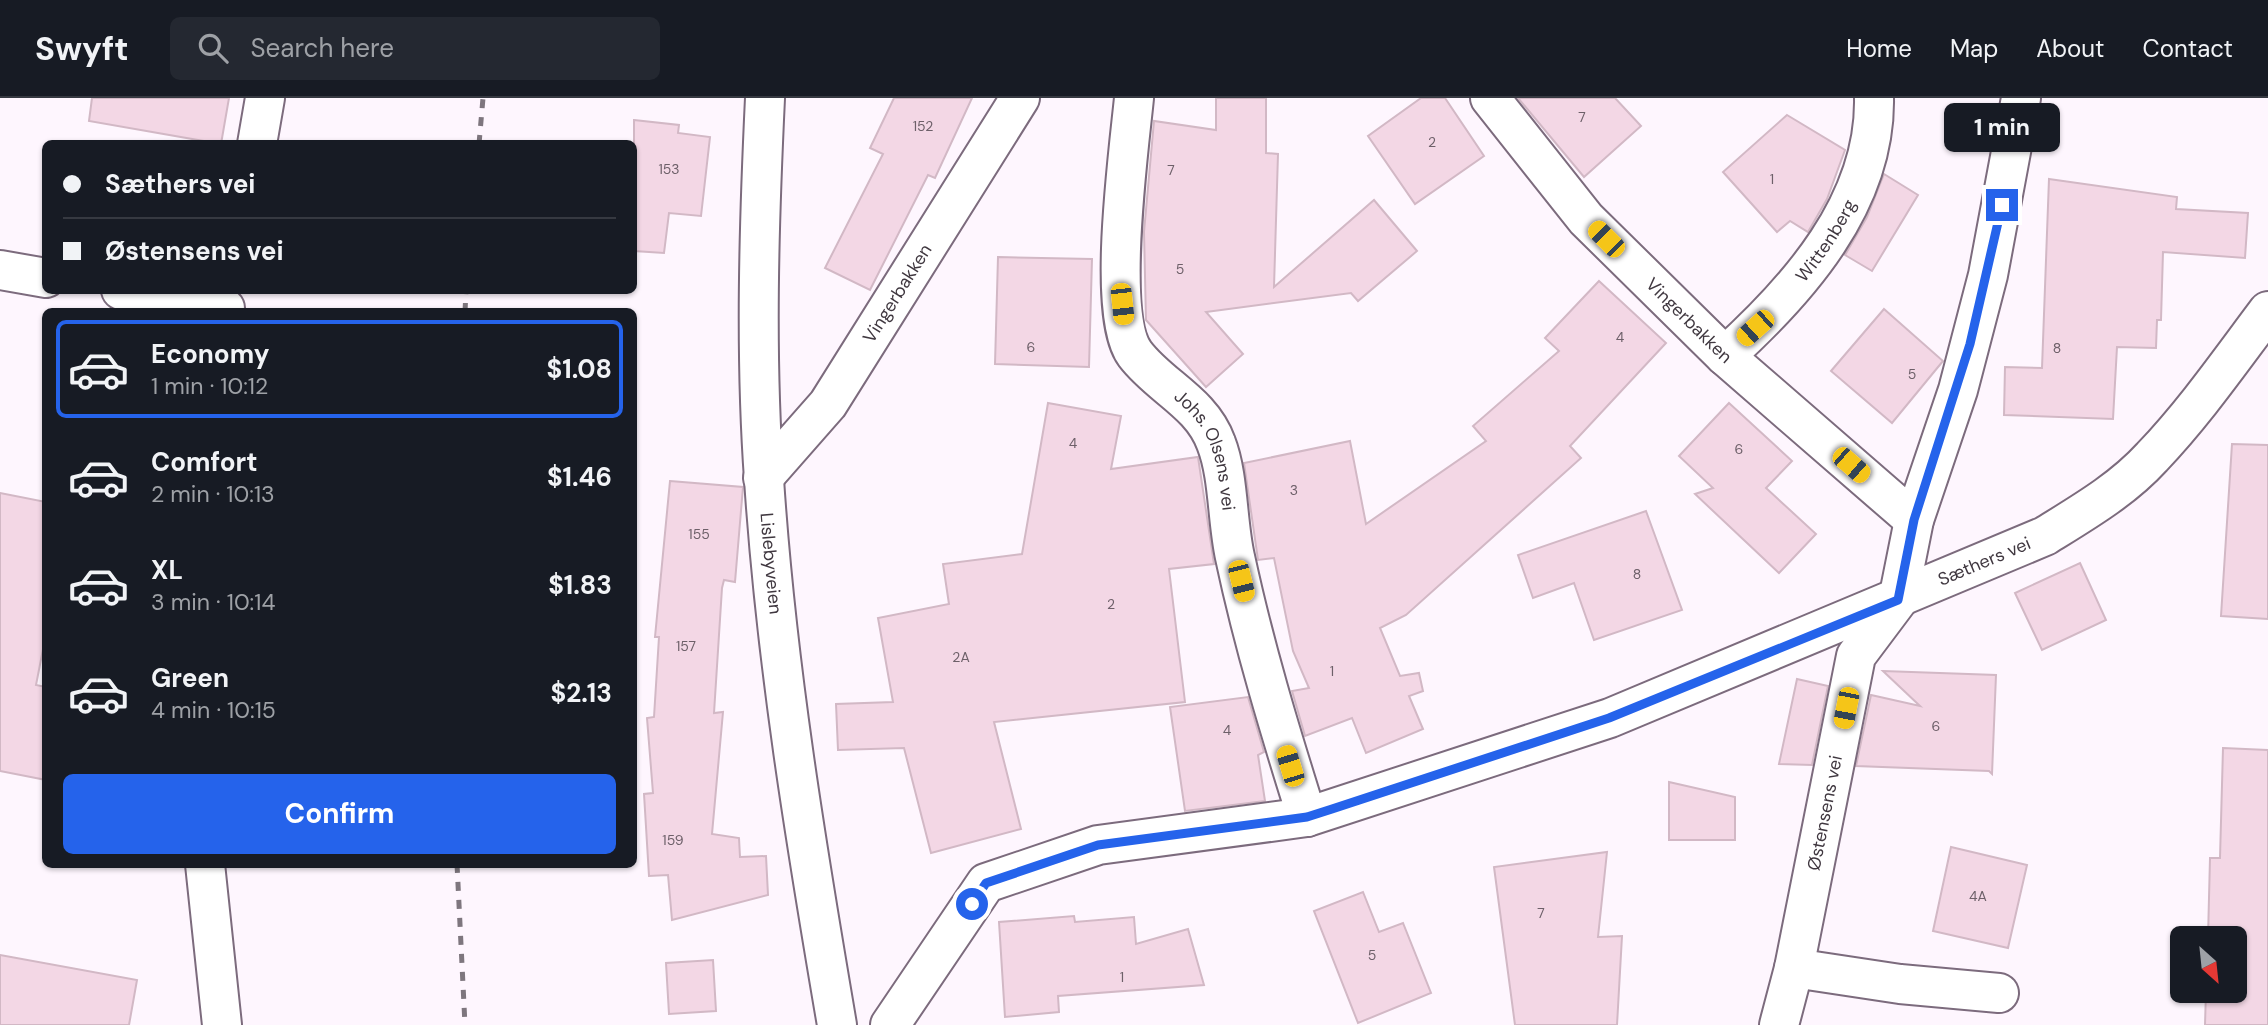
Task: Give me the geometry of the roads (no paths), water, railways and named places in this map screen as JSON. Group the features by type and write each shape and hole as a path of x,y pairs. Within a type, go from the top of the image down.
{"street":[{"path":"258,140 265,98"},
{"name":"Lislebyveien","path":"765,98 758,228 764,478 779,643 807,849 837,1025"},
{"name":"Vingerbakken","path":"764,478 828,404 1020,98"},
{"name":"Johs. Olsens vei","path":"1134,98 1124,194 1122,304 1125,331 1134,353 1206,421 1217,444 1234,555 1260,662 1307,817"},
{"name":"Vingerbakken","path":"1490,98 1586,219 1725,356 1914,520"},
{"name":"Wittenberg","path":"1725,356 1770,314 1805,272 1850,201 1867,157 1874,120 1874,98"},
{"name":"Østensens vei","path":"1779,1025 1794,968 1856,656 1898,600 1914,520 1958,390 1988,275 2021,98"},
{"path":"0,270 42,277"},
{"path":"153,294 226,303"},
{"name":"Sæthers vei","path":"890,1025 986,883 1098,845 1307,817 1609,718 1898,600 2045,536 2103,499 2151,459 2196,406 2268,311"},
{"path":"205,868 222,1025"},
{"path":"1794,968 1900,984 1999,993"}],"railway":[{"path":"479,140 483,98"},
{"path":"465,308 466,294"},
{"path":"457,868 465,1025"}]}
